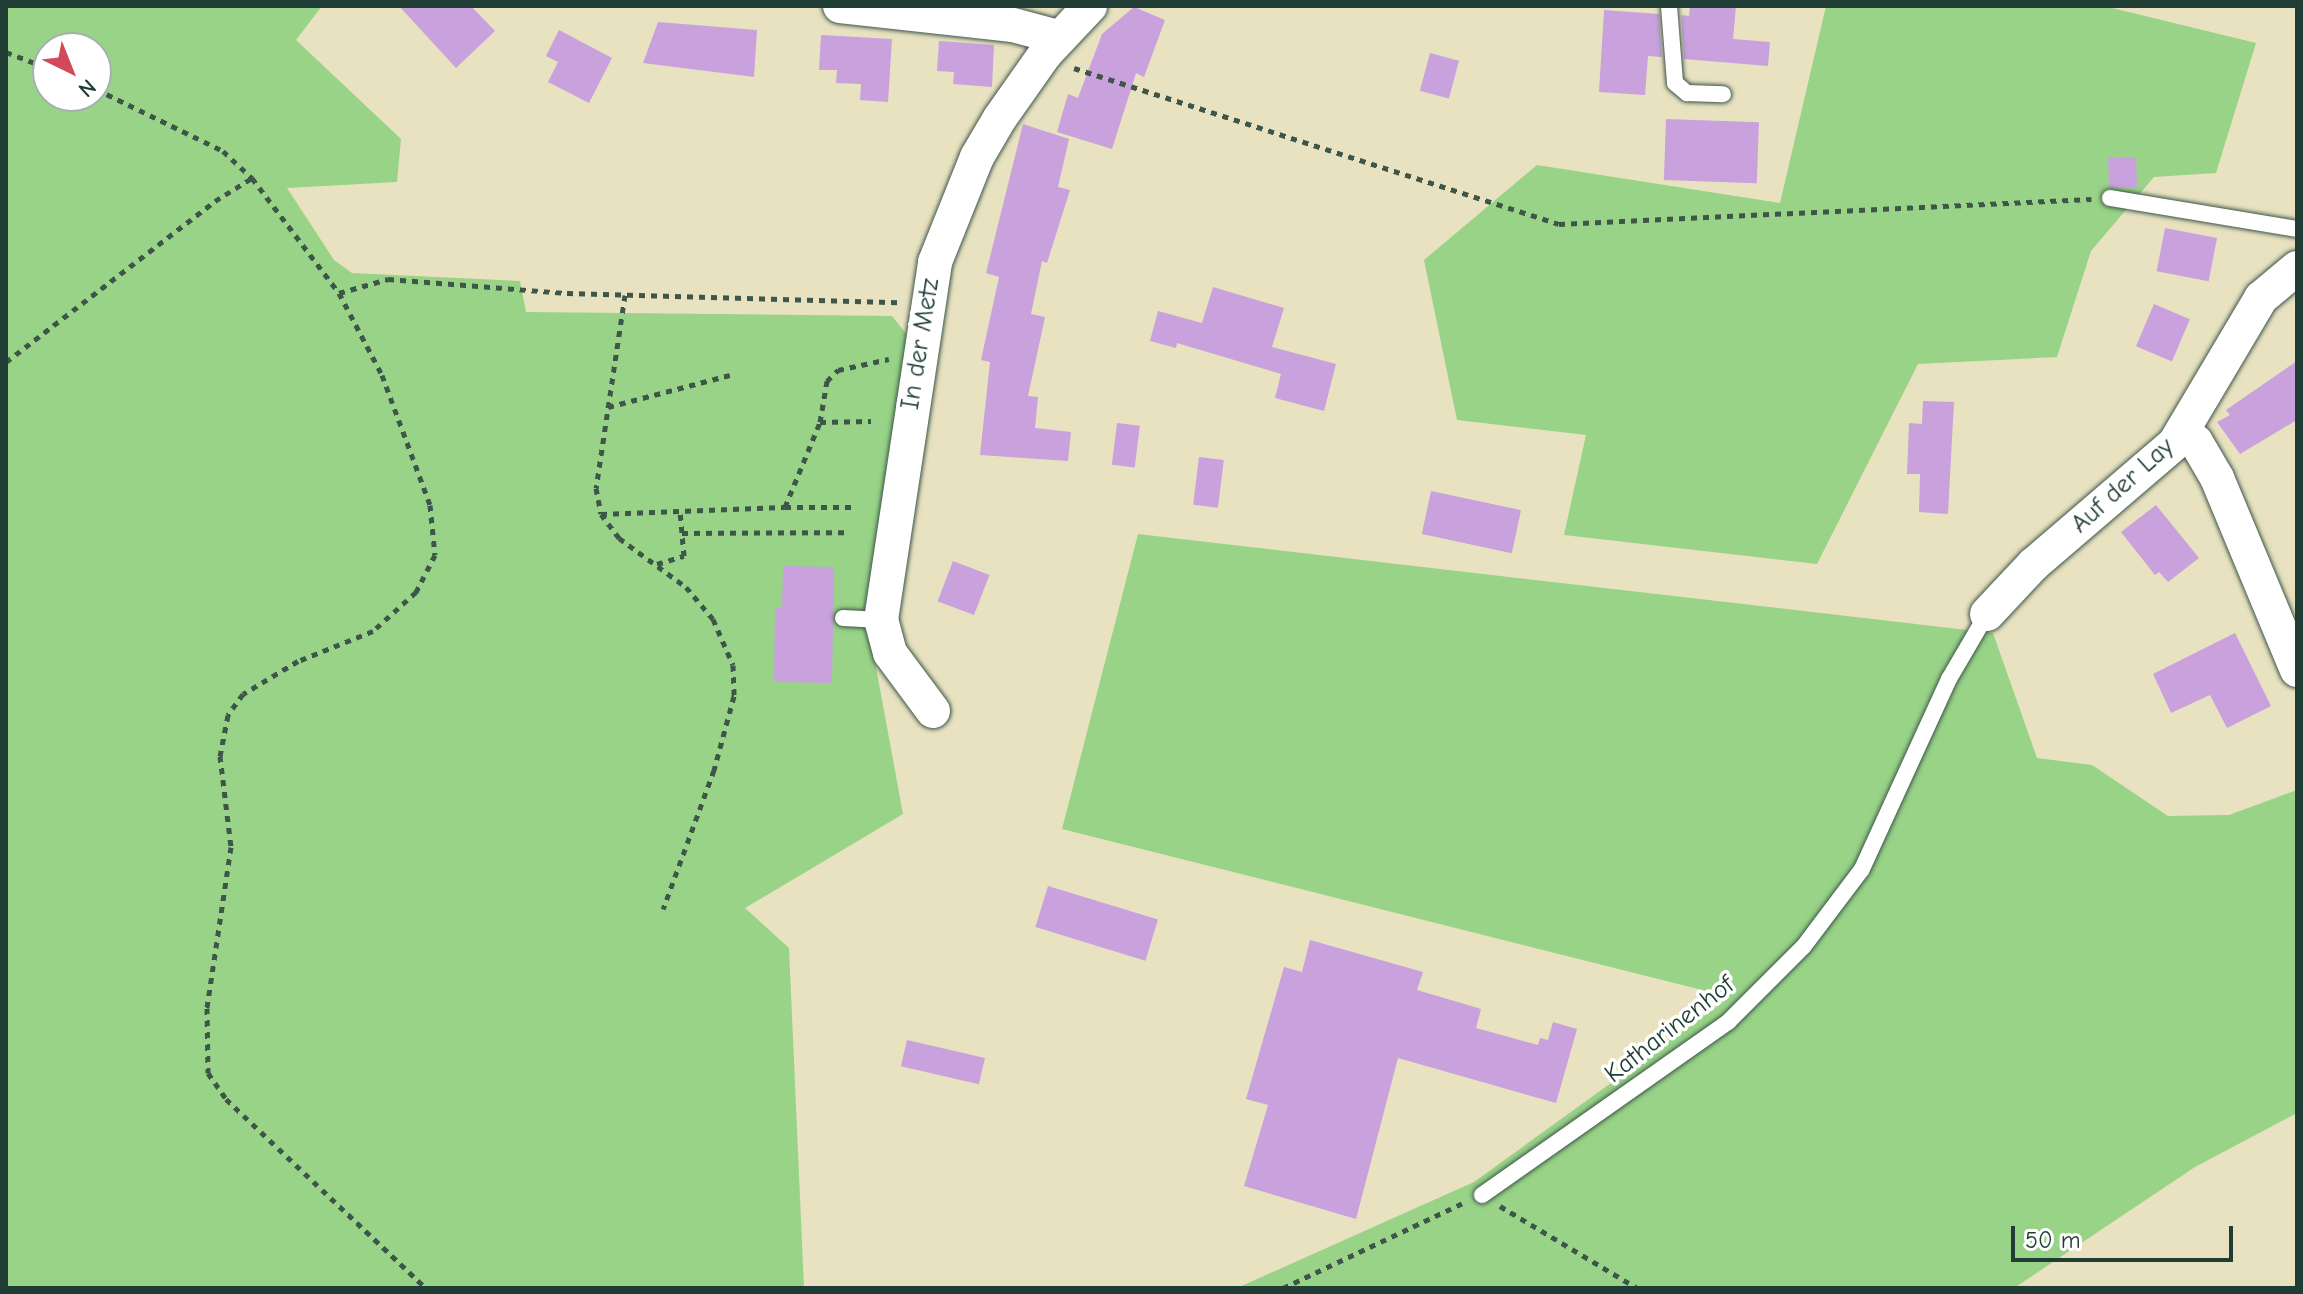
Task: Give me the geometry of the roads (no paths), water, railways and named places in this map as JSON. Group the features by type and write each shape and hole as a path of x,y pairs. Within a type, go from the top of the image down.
{"street":[{"path":"840,6 1013,25 1051,46"},
{"name":"In der Metz","path":"933,711 890,653 881,620 926,302 953,209 977,157 1051,46 1090,6"},
{"name":"Auf der Lay","path":"1987,614 2183,430 2261,298 2297,268"},
{"path":"2183,430 2196,442 2217,478 2274,604 2297,670"}],"lane":[{"path":"1669,6 1675,83 1687,93 1723,94"},
{"path":"2110,198 2297,229"},
{"name":"Katharinenhof","path":"1482,1195 1728,1022 1804,946 1862,869 1949,679 1987,614"},
{"path":"843,618 881,620"}]}
